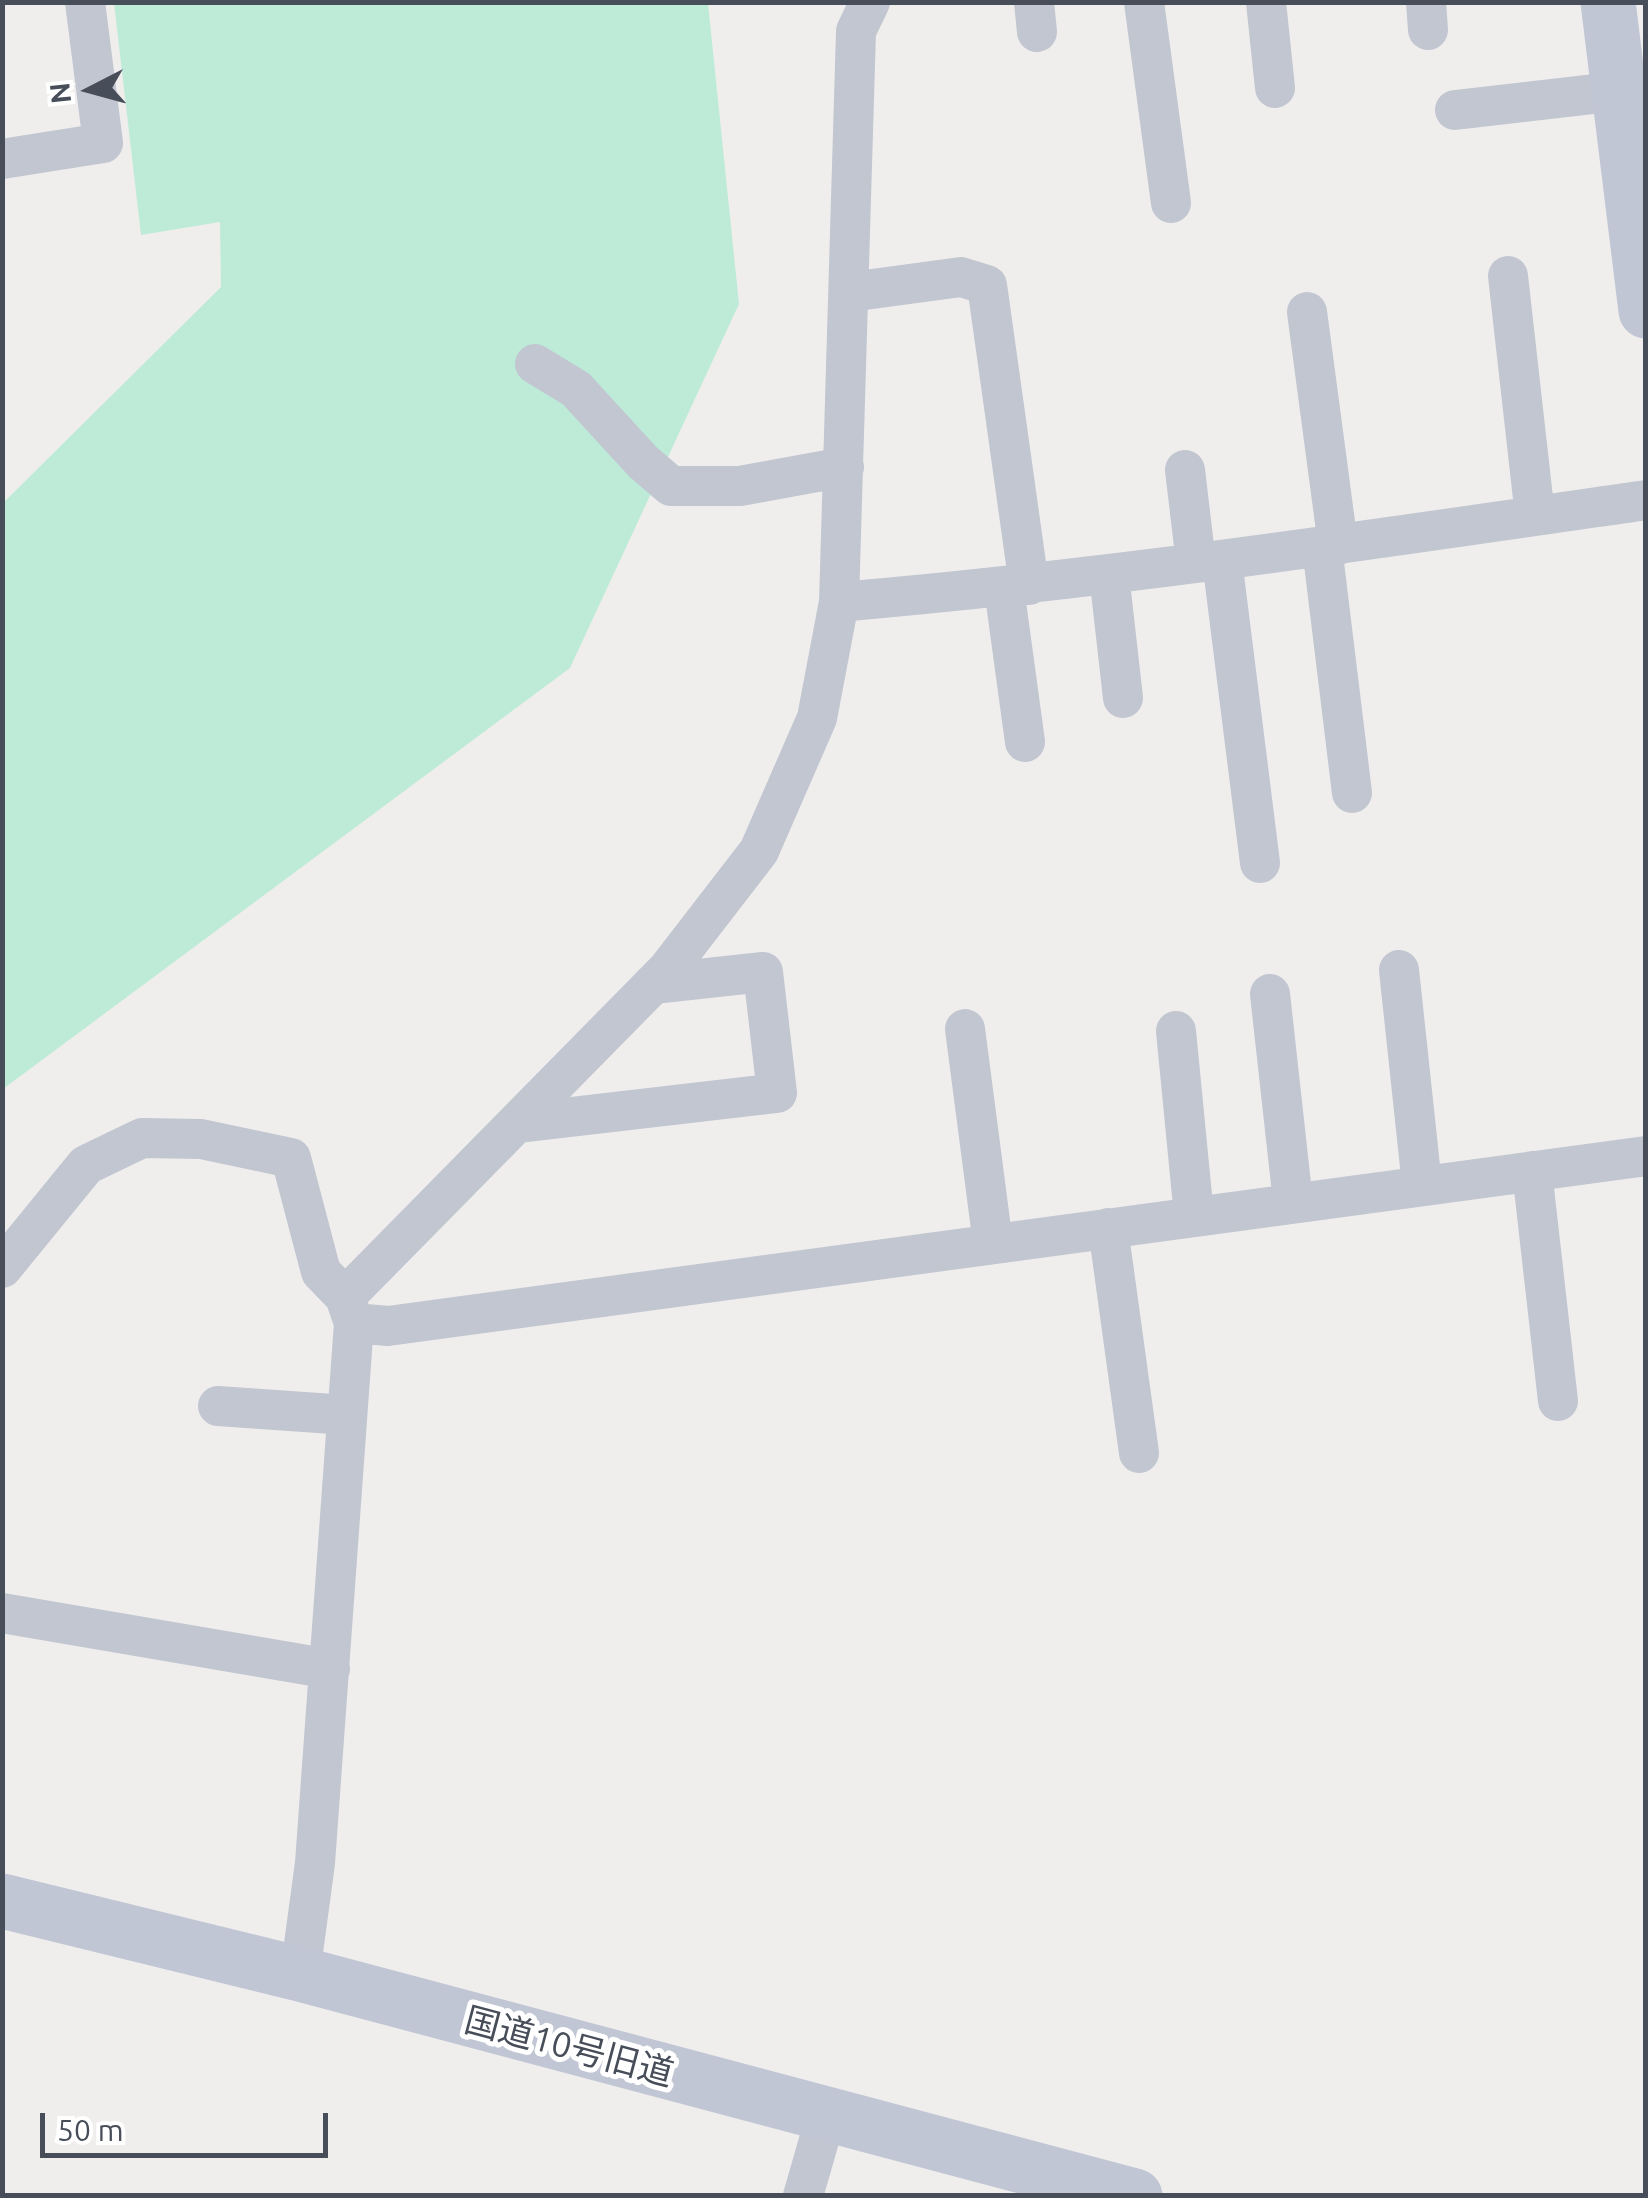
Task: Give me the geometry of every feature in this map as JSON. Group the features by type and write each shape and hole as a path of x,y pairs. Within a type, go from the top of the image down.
{"street":[{"path":"2,158 103,143 84,2"},
{"path":"300,1974 315,1863 330,1669 350,1310 519,1123 653,984 759,851 818,718 839,602 856,31 870,2"},
{"path":"1144,2 1171,203"},
{"path":"1266,2 1276,88"},
{"path":"1608,2 1646,311"},
{"path":"1455,110 1620,91"},
{"path":"1508,276 1535,516"},
{"path":"850,292 961,277 987,285 1016,586 1025,742"},
{"path":"1307,312 1352,793"},
{"path":"535,364 576,389 643,462 671,486 740,486 844,467"},
{"path":"1185,470 1209,562 1260,863"},
{"path":"839,602 1016,586 1209,562 1646,500"},
{"path":"1109,574 1123,698"},
{"path":"1399,970 1422,1185"},
{"path":"519,1123 777,1094 763,972 653,984"},
{"path":"1270,994 1293,1202"},
{"path":"965,1029 993,1244"},
{"path":"1176,1030 1194,1216"},
{"path":"2,1268 86,1165 142,1138 201,1139 291,1158 321,1272 350,1310 388,1326 1646,1156"},
{"path":"1532,1171 1558,1401"},
{"path":"1108,1228 1139,1454"},
{"path":"218,1406 347,1415"},
{"path":"2,1613 330,1669"},
{"name":"国道10号旧道","path":"2,1901 300,1974 1135,2196"},
{"path":"803,2196 826,2116"}],"green space":[{"path":"114,3 708,3 739,304 570,668 3,1089 3,503 221,287 220,222 141,235"}]}
